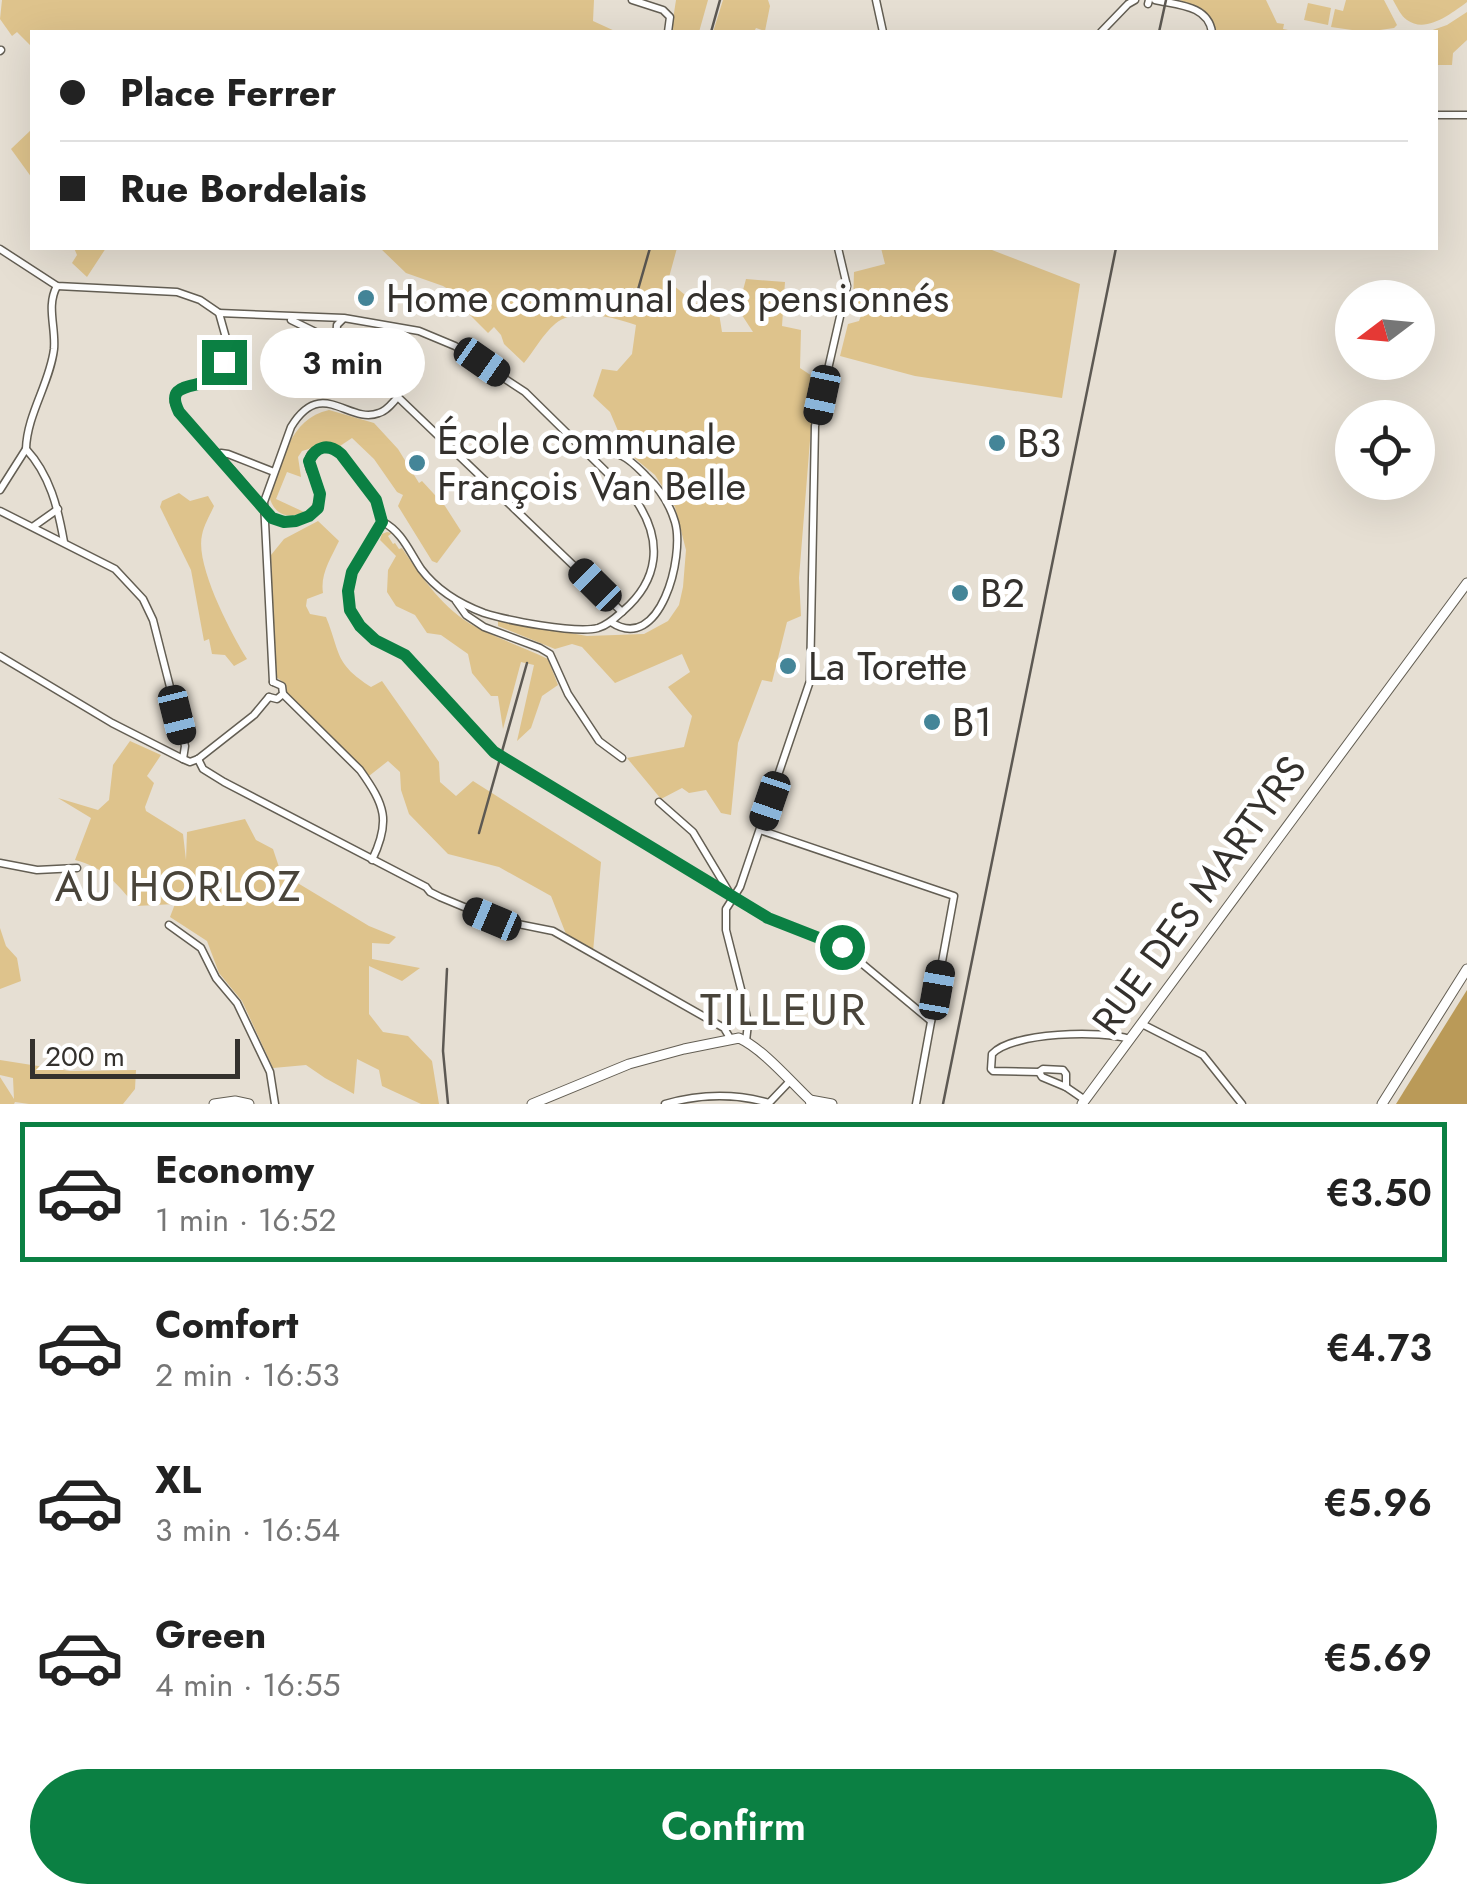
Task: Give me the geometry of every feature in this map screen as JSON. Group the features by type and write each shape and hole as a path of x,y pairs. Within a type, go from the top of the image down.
{"street":[{"path":"632,0 662,10 670,17 668,30"},
{"path":"876,0 883,30"},
{"path":"1103,30 1135,0"},
{"path":"1151,1 1200,11 1212,30"},
{"path":"1438,115 1467,115"},
{"path":"0,249 57,286 178,292 219,313 344,318 419,331 455,346 524,392 636,502 651,530 655,555 649,576 634,602 602,628 586,630 484,613 456,600"},
{"path":"746,1041 748,1024 726,930 726,909 740,887 810,681 815,426 847,286 838,250"},
{"path":"0,490 26,449 54,349 51,300 57,286"},
{"path":"219,313 226,338 224,362 215,376 183,387 174,402 264,511 284,522 309,516 318,508 320,494 309,461 313,452 326,446 341,454 376,500 382,522 352,572 350,610 360,626 375,640 405,655 494,752 732,898 768,918 842,947 931,1021"},
{"path":"286,317 354,355 622,612"},
{"path":"336,342 337,325 344,318"},
{"path":"283,694 277,700 269,697 266,689 273,682 264,502 291,427 309,409 323,403 377,415 398,398"},
{"path":"580,446 585,444 625,456 658,488 675,522 677,564 653,617 631,630 611,622"},
{"path":"26,449 56,499 64,542"},
{"path":"218,456 228,454 274,472"},
{"path":"34,526 58,509"},
{"path":"0,510 115,569 143,599 185,746 183,759"},
{"path":"382,522 400,535 432,580 466,614 484,627 550,654 568,694 600,741 622,758"},
{"name":"RUE DES MARTYRS","path":"1083,1102 1467,582"},
{"path":"0,656 112,724 190,762 254,715 269,697"},
{"path":"273,682 282,686 283,694 370,784 384,823 372,860"},
{"path":"198,759 203,768 224,782 440,897 492,919 553,931 724,1028 730,1038"},
{"path":"659,802 693,832 732,898"},
{"path":"760,830 954,896 916,1104"},
{"path":"0,863 37,870 77,868"},
{"path":"169,925 201,948 216,978 238,1004 270,1072 276,1104"},
{"path":"1382,1104 1467,969"},
{"path":"1142,1024 1204,1055 1242,1104"},
{"path":"1066,1087 1063,1070 992,1071 992,1054 1000,1046 1023,1039 1065,1035 1130,1038"},
{"path":"532,1104 629,1064 730,1038 746,1041 810,1102 832,1104"},
{"path":"1039,1072 1083,1102"},
{"path":"665,1104 730,1095 769,1104 790,1081"},
{"path":"221,1103 249,1104"}],"shaded area":[{"path":"2,0 594,0 593,21 613,30 30,30 30,45 17,32 12,36 0,19"},
{"path":"676,0 708,0 700,30 671,30"},
{"path":"723,0 768,0 765,30 714,30"},
{"path":"1179,0 1266,0 1277,23 1288,30 1214,30 1208,14"},
{"path":"1346,0 1384,0 1397,25 1380,30 1331,27 1335,9 1343,11"},
{"path":"1393,0 1467,2 1422,25 1405,18"},
{"path":"1308,3 1331,8 1328,25 1304,20"},
{"path":"1467,12 1467,40 1453,53 1452,65 1438,65 1438,30 1433,30"},
{"path":"30,131 30,175 11,149"},
{"path":"75,250 105,250 87,277 72,263 77,255"},
{"path":"382,250 676,250 668,281 695,303 718,307 722,332 753,332 738,309 746,279 785,282 782,326 801,330 800,368 815,378 799,578 801,616 787,622 772,682 762,680 738,743 731,815 721,813 706,790 689,793 682,788 661,799 627,758 684,747 692,716 668,687 690,672 682,654 615,683 582,647 572,644 555,649 498,626 498,620 587,636 644,634 668,621 679,605 686,550 675,507 655,475 627,452 610,412 593,396 602,369 617,371 632,354 636,325 595,315 564,319 546,333 524,363 504,344 494,327 488,333 455,300 453,292 406,273"},
{"path":"882,250 992,250 1080,284 1062,398 915,376 840,356 848,324 859,321 864,308 853,303 854,272 885,264"},
{"path":"329,410 374,423 398,449 419,483 422,481 445,506 461,531 437,563 398,506 403,495 352,438 340,446 322,443 302,451 298,457 301,477 287,472 276,499 304,512 287,515 274,507 269,495 289,443 305,422"},
{"path":"179,493 190,501 208,496 214,506 203,531 201,548 216,598 247,659 234,666 225,655 212,654 209,639 204,641 191,570 160,507 162,501"},
{"path":"318,521 339,541 325,573 323,593 307,599 310,614 326,617 340,657 350,671 371,687 382,681 439,762 440,782 456,796 473,781 601,862 593,952 566,934 551,896 499,867 448,854 409,814 400,772 388,761 369,776 287,694 286,684 276,677 271,555 284,539"},
{"path":"387,532 392,533 388,536 393,544 402,548 454,612 476,627 548,659 558,685 542,696 531,728 517,741 534,665 521,662 503,729 498,696 491,696 472,673 468,654 441,635 427,633 415,615 396,606 387,592 388,570 396,556 380,540"},
{"path":"130,741 161,755 147,776 154,783 145,807 183,834 186,860 187,832 245,819 256,840 273,849 281,873 369,926 396,937 389,944 372,943 372,959 420,968 402,981 369,966 369,1014 383,1032 408,1036 432,1061 439,1104 421,1104 382,1086 379,1070 357,1059 354,1094 306,1065 273,1068 242,1001 219,973 207,941 170,917 175,904 136,906 102,872 75,860 91,818 58,798 98,810 109,800 113,765"},
{"path":"0,928 6,946 17,958 21,981 0,989"},
{"path":"1467,990 1467,1104 1396,1104"},
{"path":"0,1060 70,1071 136,1070 135,1089 123,1104 0,1104 0,1077 14,1099 13,1078 0,1075"}],"railway":[{"path":"712,30 720,0"},
{"path":"1159,30 1166,0"},
{"path":"635,300 649,250"},
{"path":"943,1104 1116,250"},
{"path":"479,833 527,663"},
{"path":"447,969 443,1051 448,1104"}],"place":[{"name":"Home communal des pensionnés","path":"366,298"},
{"name":"B3","path":"997,443"},
{"name":"École communale François Van Belle","path":"417,463"},
{"name":"B2","path":"960,593"},
{"name":"La Torette","path":"788,666"},
{"name":"B1","path":"932,722"}],"district":[{"name":"AU HORLOZ","path":"179,886"},
{"name":"TILLEUR","path":"784,1009"}],"route":[{"path":"224,362 215,376 183,387 174,402 264,511 284,522 309,516 318,508 320,494 309,461 313,452 326,446 341,454 376,500 382,522 352,572 348,591 350,610 360,626 375,640 405,655 494,752 732,898 768,918 842,947"}]}
